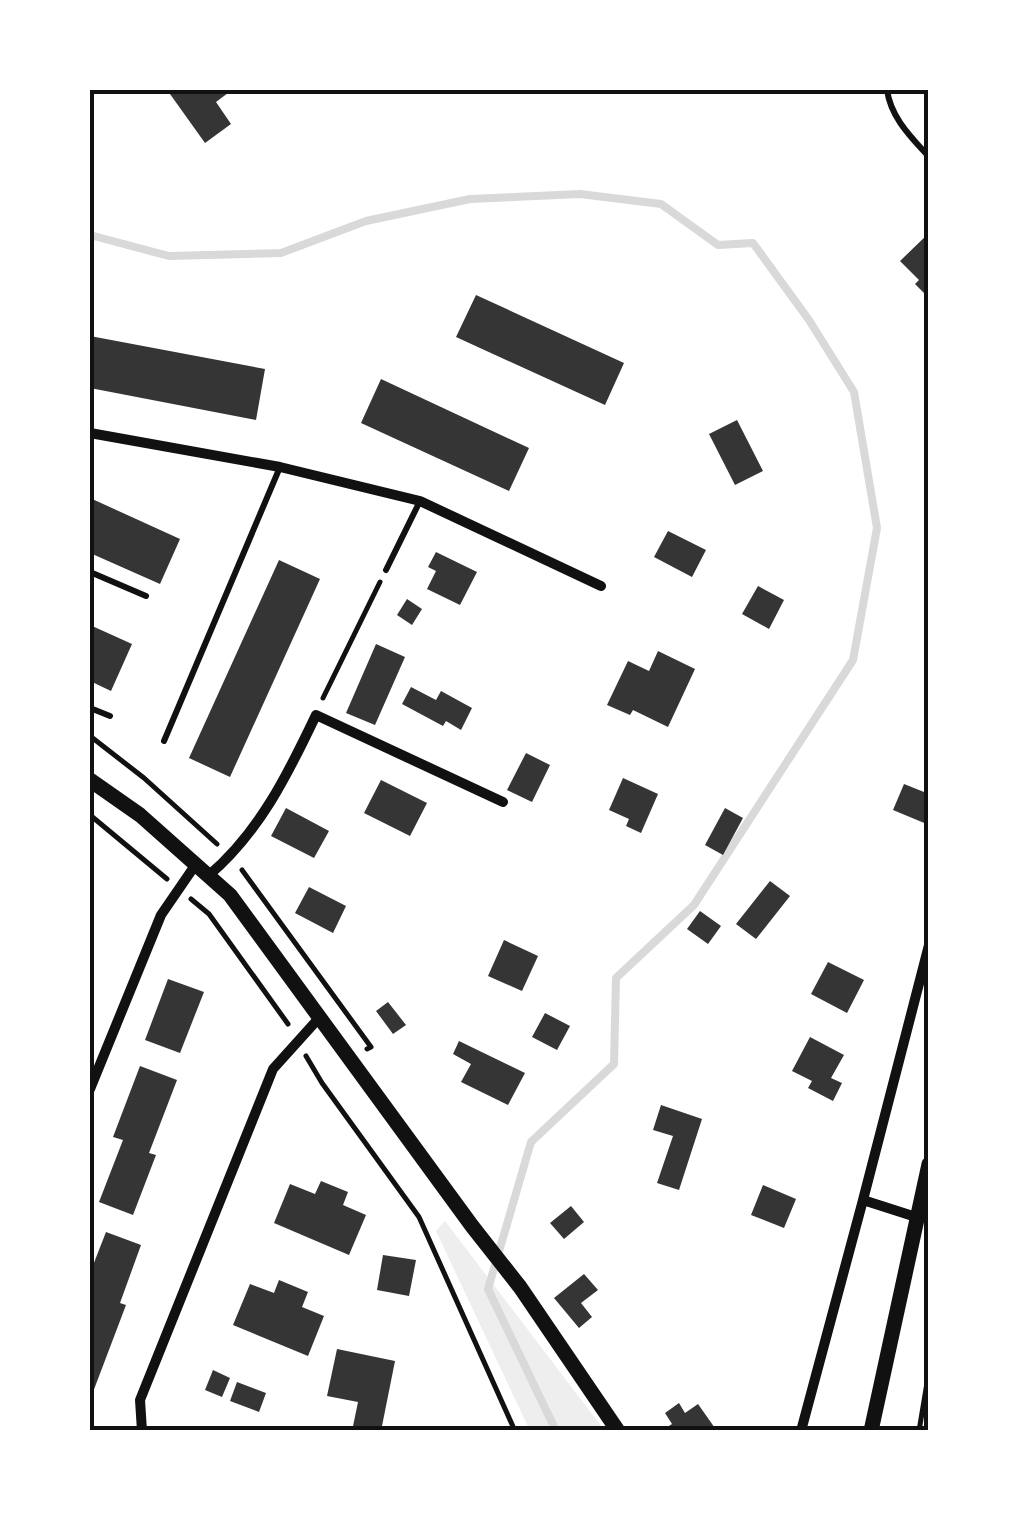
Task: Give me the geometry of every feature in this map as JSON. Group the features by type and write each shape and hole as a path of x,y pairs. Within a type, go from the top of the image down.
{"street":[{"path":"90,434 280,467 420,501 601,586"},
{"path":"208,876 254,828 296,758 316,714 503,802"},
{"path":"90,780 140,815 230,895 520,1286 618,1431"},
{"path":"90,1089 160,915 196,864"},
{"path":"801,1431 929,945"},
{"path":"142,1431 140,1400 273,1070 319,1018"},
{"path":"871,1431 923,1218 929,1164"},
{"path":"863,1200 923,1218"}],"lane":[{"path":"887,90 889,106 929,158"},
{"path":"164,741 280,467"},
{"path":"386,570 420,501"},
{"path":"90,572 146,596"},
{"path":"90,708 110,716"}],"path":[{"path":"316,714 386,570"},
{"path":"90,736 144,778"},
{"path":"90,814 209,914 284,1015 322,1083 419,1217 516,1431"},
{"path":"920,1431 929,1371"}],"shaded area":[{"path":"445,1221 605,1431 530,1431 436,1231"}],"building":[{"path":"176,90 232,90 216,102 231,124 205,143 170,94"},
{"path":"929,233 929,298 915,284 919,280 900,261"},
{"path":"476,295 624,363 605,405 456,337"},
{"path":"90,336 265,369 256,420 90,388"},
{"path":"381,379 529,448 509,491 361,423"},
{"path":"737,420 763,471 735,485 709,434"},
{"path":"90,498 180,539 160,584 90,553"},
{"path":"668,531 706,550 692,577 654,557"},
{"path":"436,552 477,572 460,605 427,589 436,571 428,567"},
{"path":"279,560 320,579 230,777 189,758"},
{"path":"758,586 784,600 769,629 742,614"},
{"path":"407,599 422,609 412,625 397,615"},
{"path":"90,625 132,644 111,691 90,681"},
{"path":"376,644 405,657 375,725 346,713"},
{"path":"658,651 695,669 668,727 633,710 630,715 607,705 628,661 649,671"},
{"path":"411,687 436,700 441,691 472,708 461,730 446,721 443,726 402,704"},
{"path":"526,753 550,765 532,802 507,790"},
{"path":"623,778 658,794 641,833 626,826 629,819 609,810"},
{"path":"381,780 427,803 410,836 364,813"},
{"path":"904,784 929,794 929,825 893,810"},
{"path":"286,808 329,831 314,858 271,836"},
{"path":"725,808 743,818 723,855 705,845"},
{"path":"770,881 790,896 756,939 736,924"},
{"path":"309,887 346,906 333,933 295,913"},
{"path":"700,911 721,926 708,944 687,929"},
{"path":"504,940 538,956 522,991 488,976"},
{"path":"828,962 864,980 847,1013 811,994"},
{"path":"168,979 204,992 180,1053 145,1040"},
{"path":"388,1002 406,1025 393,1034 376,1011"},
{"path":"545,1013 570,1026 557,1050 532,1037"},
{"path":"810,1037 844,1055 831,1078 842,1083 833,1101 808,1088 812,1081 792,1071"},
{"path":"459,1041 525,1073 508,1105 461,1082 471,1064 453,1054"},
{"path":"140,1066 177,1080 149,1153 156,1155 133,1215 99,1202 123,1140 113,1137"},
{"path":"661,1105 702,1119 679,1190 657,1183 673,1136 653,1130"},
{"path":"321,1181 348,1192 343,1205 366,1215 349,1255 274,1223 290,1184 315,1194"},
{"path":"763,1185 796,1199 784,1228 751,1215"},
{"path":"571,1206 584,1222 564,1239 550,1223"},
{"path":"106,1232 141,1245 120,1303 126,1305 90,1400 90,1273"},
{"path":"383,1255 416,1260 409,1296 377,1290"},
{"path":"584,1274 598,1290 581,1303 592,1317 579,1328 554,1298"},
{"path":"279,1280 308,1292 302,1307 324,1316 308,1356 233,1325 250,1284 274,1293"},
{"path":"337,1349 395,1361 381,1431 352,1431 358,1402 327,1396"},
{"path":"213,1370 230,1378 222,1397 205,1390"},
{"path":"237,1382 266,1393 259,1412 230,1401"},
{"path":"679,1403 685,1413 698,1404 717,1431 661,1431 672,1424 665,1413"}],"waterway":[{"path":"90,235 169,256 281,253 366,221 470,199 580,194 661,204 718,245 753,243 809,320 854,392 877,528 853,660 694,905 616,978 614,1064 531,1142 488,1289 556,1431"}]}
